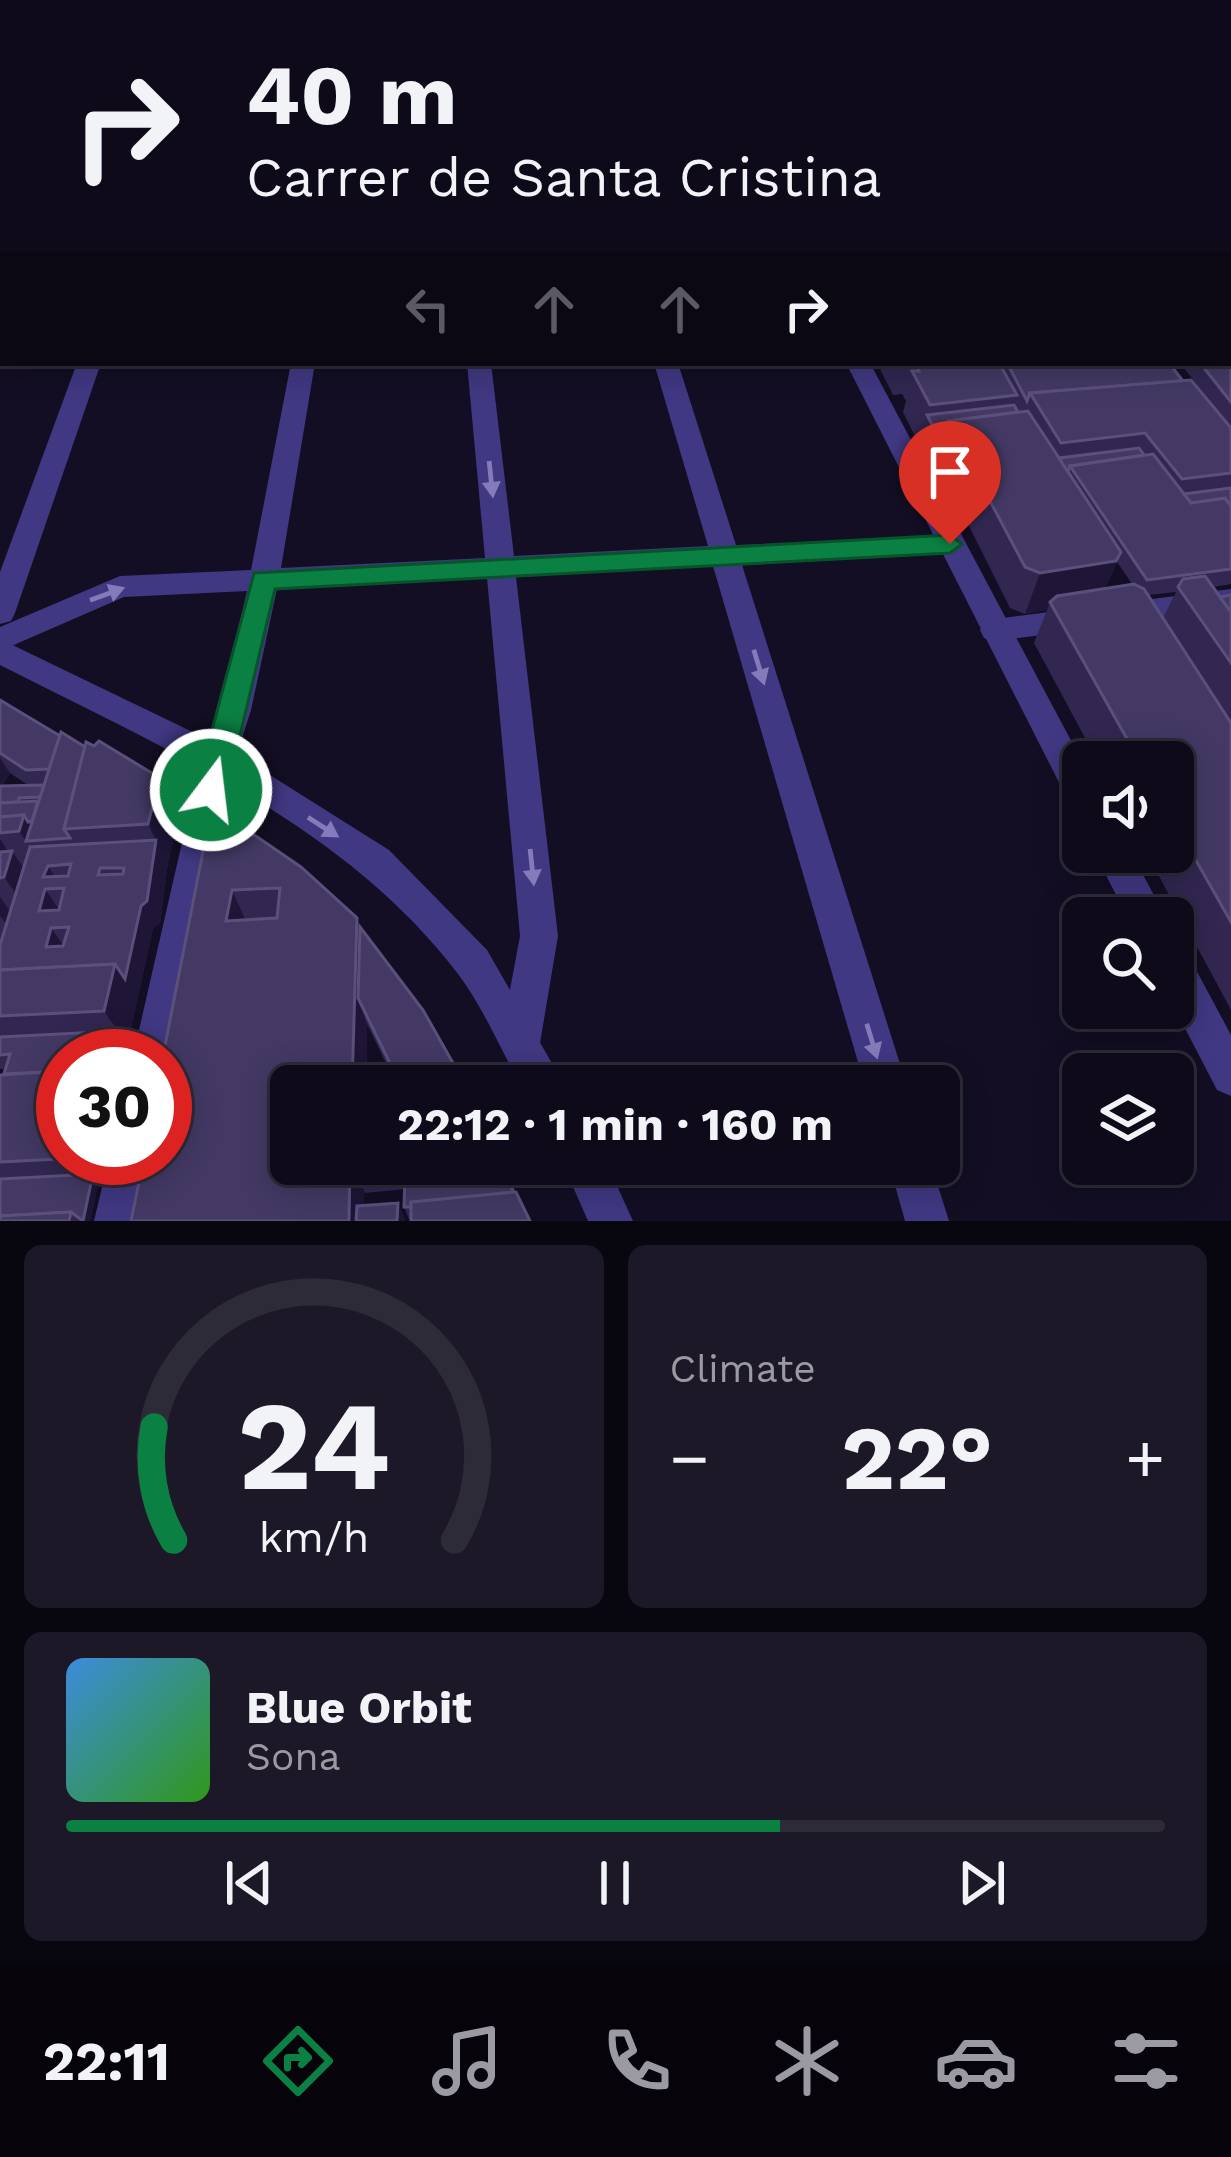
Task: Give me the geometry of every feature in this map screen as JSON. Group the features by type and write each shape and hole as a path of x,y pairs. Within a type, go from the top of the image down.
{"street":[{"path":"0,613 88,366"},
{"path":"159,1029 218,760 235,710 264,580 302,366"},
{"path":"479,366 539,936 534,987 520,1043"},
{"path":"667,366 880,1065"},
{"path":"860,366 1062,756"},
{"path":"0,640 120,587 950,544"},
{"path":"1112,575 1141,622"},
{"path":"995,630 1141,622 1231,600"},
{"path":"0,651 218,760 376,861 473,963 532,1065"},
{"path":"1194,1006 1231,1076"},
{"path":"116,1221 124,1185"},
{"path":"594,1185 611,1221"},
{"path":"916,1185 927,1221"}],"building":[{"path":"917,366 1001,366 1017,395 930,405 912,371 919,371"},
{"path":"1009,366 1171,366 1183,381 1030,393 1027,401"},
{"path":"1202,366 1231,366 1231,402"},
{"path":"1191,380 1231,428 1231,473 1182,479 1145,433 1061,443 1030,393"},
{"path":"1014,405 1018,412 948,421 945,431 936,432 927,415"},
{"path":"1028,411 1121,552 1116,561 1040,573 1025,567 973,469 967,470 948,421"},
{"path":"1139,448 1144,455 1070,466 1068,472 1059,458"},
{"path":"1153,454 1191,503 1225,498 1231,506 1231,569 1147,580 1070,466"},
{"path":"1231,488 1231,506 1225,498 1191,503 1184,494"},
{"path":"1205,576 1231,612 1231,663 1178,587 1183,579"},
{"path":"1134,584 1144,589 1231,723 1231,922 1194,857 1194,741 1128,741 1050,602 1057,596"},
{"path":"1231,595 1231,612 1220,597"},
{"path":"0,700 60,736 49,769 26,770 0,753"},
{"path":"61,732 85,747 64,829 70,838 26,841"},
{"path":"99,741 160,778 148,824 64,829 86,742 94,746"},
{"path":"44,785 40,797 0,803 0,786"},
{"path":"38,801 32,821 24,815 0,817 0,803"},
{"path":"24,815 19,831 0,833 0,817"},
{"path":"234,821 301,867 357,918 353,1065 270,1065 270,1185 350,1185 349,1221 131,1221 138,1185 192,1185 192,1029 168,1029 207,831","holes":["280,888 277,918 226,921 232,890"]},
{"path":"156,840 147,901 141,906 125,979 115,964 0,970 0,945 30,847","holes":["71,864 68,876 43,877 48,866","100,868 124,868 123,874 98,875","64,888 59,910 39,911 45,889","69,927 63,946 46,947 51,928"]},
{"path":"12,851 4,877 0,878 0,852"},
{"path":"360,927 423,1010 454,1065 391,1065 358,998"},
{"path":"115,964 104,1011 0,1016 0,970"},
{"path":"36,1035 36,1072 4,1074 10,1054 0,1055 0,1037"},
{"path":"36,1073 36,1160 0,1162 0,1075"},
{"path":"36,1177 36,1185 91,1185 83,1221 71,1212 0,1216 0,1179"},
{"path":"405,1185 510,1185 514,1192 411,1202 411,1207 404,1207"},
{"path":"516,1192 530,1221 411,1221 411,1202"},
{"path":"398,1203 397,1221 356,1221 357,1206"},
{"path":"71,1212 69,1221 0,1221 0,1216"}],"route":[{"path":"211,790 235,710 264,580 950,544"}]}
